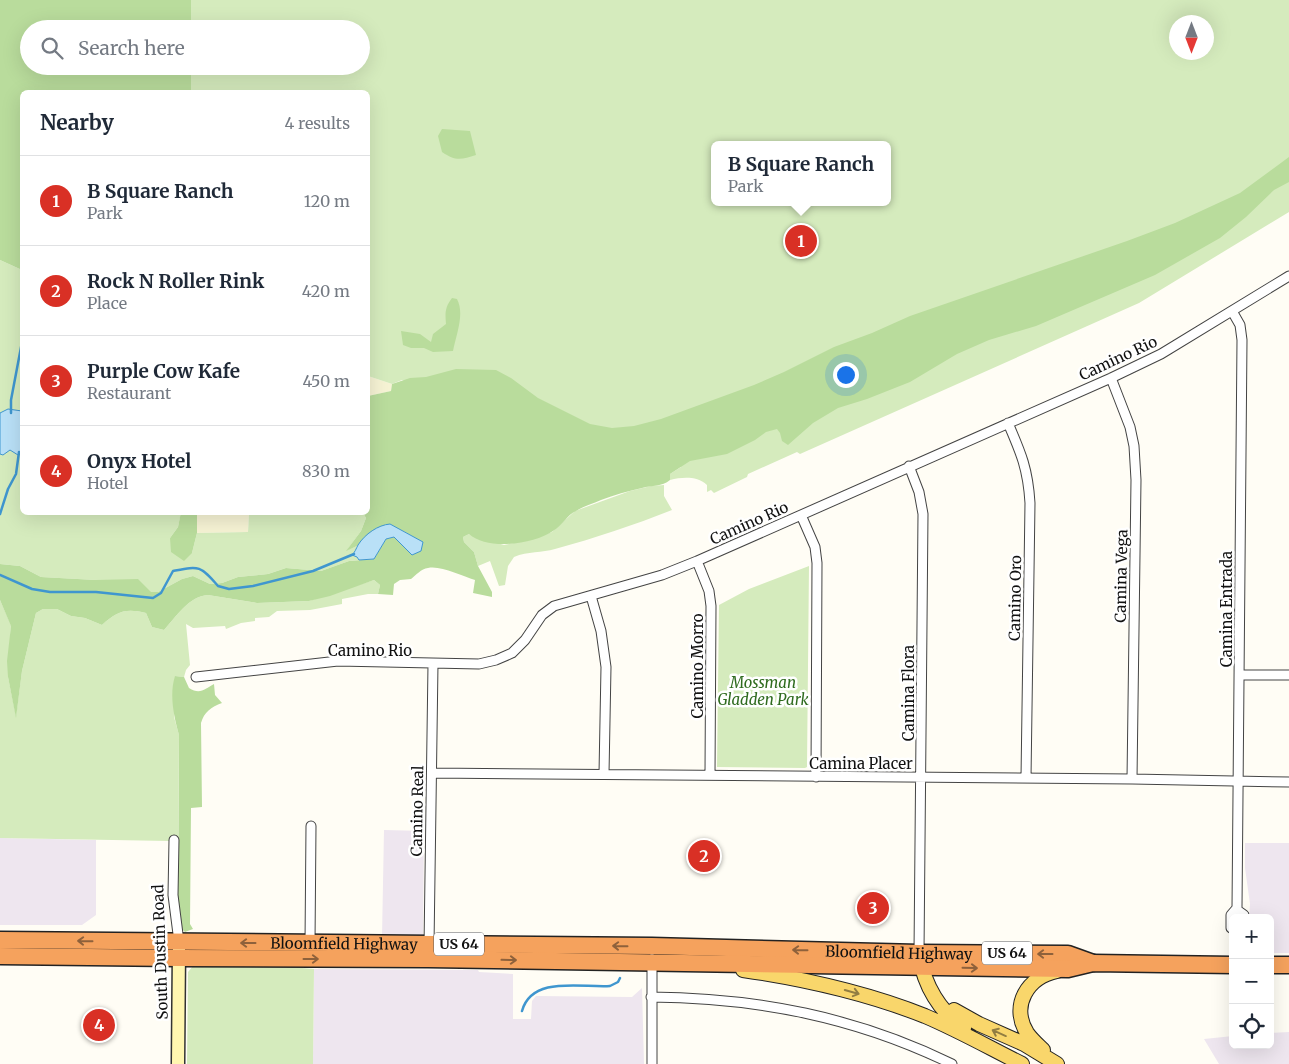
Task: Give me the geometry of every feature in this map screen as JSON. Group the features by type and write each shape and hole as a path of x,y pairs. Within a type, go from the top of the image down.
{"highway":[{"name":"Bloomfield Highway","path":"0,940 178,950 428,951 652,946 1068,969 1093,963"},
{"name":"Bloomfield Highway","path":"0,956 310,943 652,963 700,964 920,960 1068,954 1093,963"},
{"name":"US 64","path":"1093,963 1229,964"},
{"path":"1274,965 1289,965"}],"main road":[{"path":"920,960 927,982 946,1012 957,1023 1023,1064"},
{"path":"700,964 814,982 886,1002 946,1026 1023,1064"},
{"path":"1057,1064 1028,1034 1022,1019 1021,1007 1024,994 1033,982 1048,973 1068,969"},
{"path":"938,1001 964,1017 1024,1044 1057,1064"}],"street":[{"name":"Camino Rio","path":"196,677 338,661 479,664 496,660 512,653 525,640 542,615 554,606 662,575 697,561 1110,378 1161,354 1289,276"},
{"name":"Camina Entrada","path":"1232,310 1240,325 1242,340 1237,910 1232,914"},
{"name":"Camina Vega","path":"1110,378 1130,427 1134,446 1136,480 1132,779"},
{"name":"Camino Oro","path":"1008,423 1023,459 1029,481 1026,778"},
{"name":"Camina Flora","path":"909,466 919,492 923,514 920,960"},
{"path":"801,515 815,547 817,563 816,777"},
{"name":"Camino Morro","path":"697,561 709,591 712,606 710,774"},
{"path":"592,596 601,631 606,667 604,774"},
{"name":"Camino Real","path":"428,951 433,664"},
{"path":"1240,675 1289,675"},
{"name":"Camina Placer","path":"432,773 710,774 816,777 1289,782"},
{"path":"310,943 311,826"},
{"name":"South Dustin Road","path":"174,840 174,895 178,950 178,1064"},
{"path":"1237,910 1243,914"},
{"path":"652,946 652,1064"},
{"path":"651,997 737,1001 794,1010 865,1028 952,1064"}],"shaded area":[{"path":"370,377 392,384 391,391 370,396"},
{"path":"197,515 249,515 248,532 197,533"},
{"path":"384,830 424,831 423,938 382,937"},
{"path":"0,838 96,840 96,915 82,925 0,925"},
{"path":"1245,843 1289,843 1289,953 1274,953 1274,914 1249,914 1250,904 1245,868"},
{"path":"314,969 478,970 479,972 513,974 513,1019 531,1019 532,1001 536,996 632,997 642,988 644,1064 313,1064"},
{"path":"1289,1032 1289,1064 1219,1064 1204,1039 1229,1036 1229,1049 1274,1049 1274,1033"}],"green space":[{"path":"0,0 1289,0 1289,212 1139,303 800,454 797,452 748,474 747,477 714,493 711,490 707,492 707,485 699,480 685,478 670,480 670,474 681,467 402,380 392,384 370,377 370,90 22,90"},
{"path":"0,0 191,0 191,20 20,20 20,75 191,75 191,90 20,90 20,269 0,260"},
{"path":"442,129 470,131 476,155 458,159 442,152 438,136"},
{"path":"1289,157 1289,182 1274,190 1246,217 1220,238 1155,275 1036,326 989,340 957,354 910,382 838,408 813,423 788,445 782,441 777,429 766,432 755,440 727,454 690,461 670,474 670,480 664,484 621,493 582,508 570,515 556,529 545,536 535,539 511,544 499,544 487,543 469,534 463,537 464,542 474,552 478,566 492,592 492,597 473,593 475,580 445,569 433,567 419,572 411,579 400,580 394,584 393,595 378,594 380,585 374,580 330,596 309,601 257,603 208,595 201,596 183,608 164,630 152,627 146,613 122,612 102,625 85,618 71,616 57,609 43,609 36,613 22,671 16,718 8,677 7,661 11,626 0,600 0,564 20,566 41,577 96,580 138,579 151,592 158,592 182,579 193,576 210,584 222,583 238,577 268,574 286,568 321,571 349,561 374,559 386,539 394,537 412,555 422,542 403,531 373,531 357,546 346,551 361,531 366,518 364,515 370,515 370,396 391,391 392,384 410,378 426,377 456,369 496,370 511,378 538,398 590,424 612,428 634,426 661,419 754,385 834,347 910,316 1127,241 1175,223 1240,193"},
{"path":"0,260 20,269 20,515 181,515 178,527 170,538 192,553 197,533 248,532 249,515 364,515 366,518 361,531 347,550 357,546 356,552 359,560 349,561 321,571 286,568 268,574 238,577 222,583 210,584 193,576 182,579 158,592 150,592 96,580 41,577 20,566 0,564"},
{"path":"452,298 457,299 460,311 453,351 433,352 424,348 411,348 403,345 401,331 420,334 431,342 433,334 446,324 446,310"},
{"path":"664,485 664,496 672,510 585,540 550,550 514,557 508,566 505,585 499,586 490,561 478,566 474,552 464,542 463,537 469,534 504,545 529,540 552,532 575,511 630,491"},
{"path":"180,515 197,515 197,533 192,553 184,561 171,552 170,538 178,527"},
{"name":"Mossman Gladden Park","path":"809,566 807,767 717,767 719,605 749,589"},
{"path":"374,580 380,585 378,594 342,599 342,604 310,610 277,611 269,617 255,618 255,621 241,623 226,629 225,626 193,628 186,624 190,665 184,677 175,676 174,717 179,735 178,839 169,841 0,838 0,600 11,625 8,677 16,716 22,671 36,613 43,609 57,609 71,616 85,618 102,625 122,612 146,613 152,627 164,630 183,608 201,596 208,595 257,603 309,601"},
{"path":"175,676 184,677 189,688 196,691 214,684 215,695 222,703 208,710 201,723 202,807 191,808 190,924 193,929 185,932 182,929 178,899 179,735 172,698"},
{"path":"193,966 279,966 314,969 313,1064 187,1064 188,972"}],"water":[{"path":"8,409 20,411 20,454 10,450 3,455 0,454 0,413"},
{"path":"390,524 423,542 421,551 412,555 394,537 386,539 374,559 359,560 352,555 368,534 376,528"}],"waterway":[{"path":"11,413 11,400 20,353"},
{"path":"0,514 8,489 16,474 19,452"},
{"path":"0,575 32,589 50,592 96,592 153,598 161,593 173,571 188,568 198,569 207,574 218,586 229,589 253,586 313,571 354,554"},
{"path":"522,1011 528,1000 536,992 547,988 572,985 610,986 618,982 620,978"}],"place":[{"name":"B Square Ranch","path":"801,241"},
{"name":"Rock N Roller Rink","path":"704,856"},
{"name":"Purple Cow Kafe","path":"873,908"},
{"name":"Onyx Hotel","path":"99,1025"}]}
